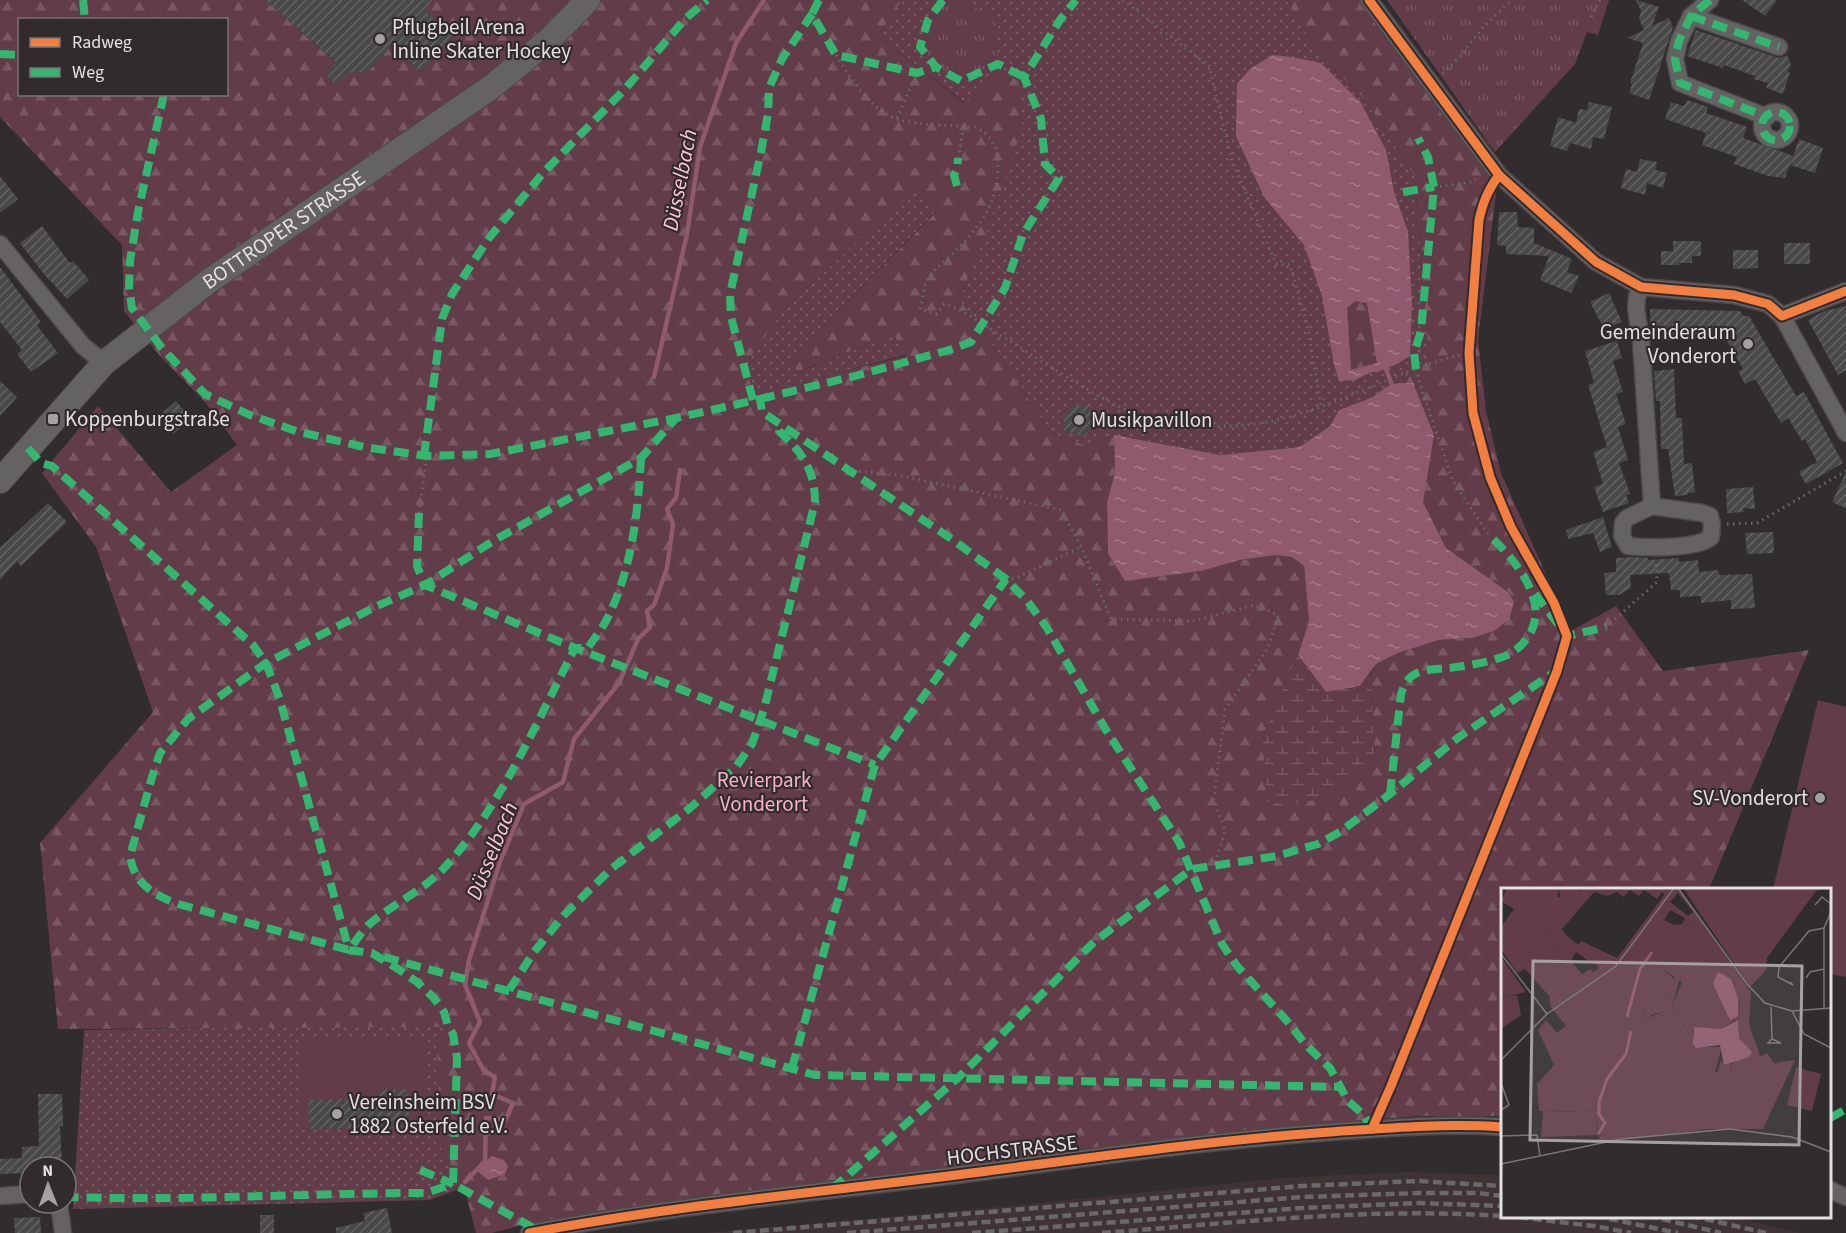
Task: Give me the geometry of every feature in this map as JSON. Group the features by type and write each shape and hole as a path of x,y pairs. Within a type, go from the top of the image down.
{"main road":[{"name":"BOTTROPER STRASSE","path":"0,481 104,363 209,281 490,88 549,40 588,0"}],"street":[{"path":"1369,0 1499,175 1596,262 1641,287 1734,295 1768,304 1782,316 1846,433"},
{"path":"1710,0 1691,16 1678,40 1675,59 1680,83 1767,117"},
{"path":"1691,16 1779,47"},
{"path":"0,244 83,346 104,363"},
{"path":"1641,287 1636,308 1641,341 1652,506"},
{"path":"1782,316 1846,291"},
{"path":"1652,506 1702,513 1710,516 1712,525 1711,537 1700,543 1654,546 1628,546 1624,542 1621,530 1627,518 1652,506"},
{"name":"HOCHSTRASSE","path":"529,1233 659,1210 914,1181 1205,1143 1372,1129 1454,1125 1501,1127"},
{"path":"1831,1190 1846,1197"},
{"path":"0,1196 18,1195"},
{"path":"61,1215 63,1233"}],"path":[{"path":"1124,0 1209,66 1232,160 1256,220 1276,264 1290,265 1308,328 1321,406"},
{"path":"1432,86 1484,26 1512,0"},
{"path":"1591,17 1600,0"},
{"path":"836,55 864,95 882,111 897,118 975,127 984,131 992,139 998,159 996,189 989,209 978,228 928,278 921,309 937,314 944,304 963,310 983,325 1066,376 1131,413 1226,426 1278,420 1321,406 1393,377 1469,353"},
{"path":"897,118 917,73"},
{"path":"958,158 964,126"},
{"path":"1434,187 1472,182 1476,179"},
{"path":"1416,369 1452,478 1488,534"},
{"path":"419,513 427,456"},
{"path":"853,471 898,475 1061,510 1081,546 1111,619 1193,621 1254,605 1278,615 1268,648 1225,710 1214,799 1225,831 1214,866"},
{"path":"1712,525 1757,523 1846,471"},
{"path":"1006,579 1016,578 1081,546"},
{"path":"1606,627 1657,582 1654,546"}],"shaded area":[{"path":"1407,1172 1501,1175 1501,1218 1738,1218 1801,1233 705,1233 989,1208 1281,1178"}],"green space":[{"name":"Revierpark Vonderort","path":"0,0 265,0 348,73 368,72 391,46 421,72 457,32 453,28 445,28 424,10 422,0 902,0 878,36 964,103 1002,71 1020,82 1023,126 984,239 959,299 1051,433 1087,446 1114,435 1115,472 1107,502 1108,554 1125,581 1201,571 1240,560 1277,555 1292,557 1304,566 1309,621 1298,655 1263,738 1375,763 1371,672 1376,664 1398,653 1439,640 1472,638 1514,602 1508,592 1446,548 1423,502 1405,384 1398,383 1429,358 1414,175 1365,99 1319,55 1287,0 1360,0 1497,185 1478,340 1486,411 1501,473 1571,631 1616,606 1663,671 1809,650 1709,888 1501,888 1501,1116 1417,1116 1244,1130 907,1176 530,1223 492,1233 476,1233 464,1187 441,1148 437,1045 443,1027 58,1029 40,843 153,712 96,547 42,473 98,406 171,492 237,445 205,402 160,356 124,311 122,245 0,117","holes":["912,189 937,211 785,365 799,371 894,334 905,356 753,394 745,365 783,311"]},
{"path":"902,0 1287,0 1319,55 1365,99 1414,175 1429,358 1398,383 1386,387 1373,397 1339,410 1330,426 1299,447 1220,455 1114,435 1087,446 1051,433 959,299 984,239 1002,71 965,103 878,36"},
{"path":"947,0 959,0 995,18 998,62 962,79 937,66 922,48 929,23"},
{"path":"1387,0 1609,0 1598,35 1587,32 1575,64 1495,152"},
{"path":"912,189 937,210 785,365 800,371 894,334 905,355 753,395 745,365 783,311"},
{"path":"1355,301 1367,303 1377,363 1350,370 1347,307"},
{"path":"1298,655 1326,692 1360,686 1371,672 1375,763 1333,796 1290,805 1266,802 1263,738"},
{"name":"SV-Vonderort","path":"1818,700 1846,707 1846,977 1831,974 1831,888 1773,888"},
{"path":"444,1027 441,1148 464,1187 430,1200 78,1209 76,1155 84,1030"},
{"path":"425,1036 429,1131 366,1132 366,1128 301,1130 299,1038"}],"water":[{"path":"1272,55 1321,63 1361,103 1386,150 1394,192 1408,232 1412,304 1410,356 1397,364 1355,380 1339,381 1322,296 1304,245 1264,197 1236,136 1237,84 1250,69","holes":["1355,301 1367,303 1377,363 1351,370 1347,308"]},
{"path":"1398,383 1413,383 1434,435 1423,502 1446,548 1508,592 1514,602 1509,619 1494,631 1472,638 1439,640 1398,653 1376,664 1360,686 1326,692 1298,655 1309,621 1304,566 1292,557 1277,555 1240,560 1201,571 1125,581 1108,554 1107,502 1115,472 1114,435 1220,455 1299,447 1330,426 1339,410 1373,397 1386,387"},
{"path":"492,1156 504,1160 508,1166 505,1174 488,1180 476,1170"}],"building":[{"name":"Pflugbeil Arena Inline Skater Hockey","path":"265,0 432,0 424,10 445,28 461,28 421,72 391,46 368,72 348,73 337,85 325,75 336,62"},
{"path":"1636,0 1659,7 1652,26 1669,18 1673,27 1649,100 1629,93 1643,43 1627,38 1644,30 1639,19 1641,11"},
{"path":"1742,0 1777,0 1765,16"},
{"path":"1696,30 1779,58 1787,55 1791,64 1783,94 1766,88 1768,83 1754,79 1755,76 1724,65 1723,68 1687,56"},
{"path":"1687,100 1708,107 1706,113 1747,127 1743,138 1793,156 1785,178 1768,176 1734,164 1737,157 1702,145 1706,133 1665,119 1671,102 1684,106"},
{"path":"1589,102 1612,107 1604,139 1593,137 1591,149 1570,143 1567,151 1550,146 1558,117 1576,123 1579,109 1587,110"},
{"path":"1799,139 1823,148 1815,173 1790,165"},
{"path":"1640,159 1657,162 1655,170 1667,173 1663,188 1647,183 1645,195 1621,188 1626,169 1637,172"},
{"path":"0,176 18,199 0,213"},
{"path":"1499,212 1517,212 1518,227 1534,228 1534,243 1572,259 1567,272 1579,276 1571,293 1540,280 1549,256 1506,254 1506,246 1497,245"},
{"path":"42,226 70,263 73,261 89,280 67,299 20,243"},
{"path":"1673,241 1701,241 1701,256 1692,256 1692,263 1661,265 1661,251 1673,251"},
{"path":"1784,243 1810,243 1810,264 1784,264"},
{"path":"1733,250 1758,250 1758,268 1733,269"},
{"path":"0,267 41,322 37,325 58,353 31,372 17,354 22,350 0,322"},
{"path":"1609,293 1622,322 1604,329 1590,302"},
{"path":"1846,306 1846,370 1838,375 1808,320 1824,311"},
{"path":"1650,309 1740,311 1743,316 1749,316 1796,396 1804,392 1843,463 1806,484 1799,472 1817,462 1805,439 1802,441 1788,418 1781,423 1755,379 1745,384 1738,371 1743,369 1727,341 1704,341 1704,338 1680,336 1680,338 1672,338 1672,341 1657,340 1657,337 1651,336"},
{"path":"1617,341 1622,358 1613,361 1623,392 1616,394 1626,424 1618,427 1628,460 1619,463 1630,494 1626,495 1629,503 1603,512 1594,487 1603,484 1593,452 1607,447 1588,385 1594,383 1585,351"},
{"path":"1674,369 1676,418 1682,418 1684,464 1692,463 1695,492 1675,496 1668,449 1661,449 1660,401 1656,401 1654,371"},
{"path":"0,381 17,397 0,416"},
{"path":"176,401 191,419 173,434 159,416"},
{"name":"Musikpavillon","path":"1074,405 1087,406 1095,413 1094,423 1085,437 1064,431 1064,417"},
{"path":"1846,472 1846,508 1832,502"},
{"path":"1753,487 1755,509 1743,508 1744,512 1727,513 1726,489"},
{"path":"48,503 67,522 21,566 17,561 0,580 0,548"},
{"path":"1603,517 1612,547 1600,552 1593,533 1568,539 1566,530"},
{"path":"1773,532 1774,553 1747,554 1745,533"},
{"path":"1616,558 1648,558 1648,560 1679,558 1679,562 1698,560 1699,572 1718,570 1719,575 1752,574 1755,608 1731,609 1731,600 1701,603 1701,596 1680,597 1680,590 1671,590 1669,573 1630,575 1631,588 1619,595 1606,595 1604,573 1616,572"},
{"path":"408,1089 409,1127 309,1129 308,1100 380,1098 379,1090"},
{"path":"38,1094 62,1094 61,1155 22,1155 22,1147 39,1146"},
{"path":"18,1158 18,1173 0,1174 0,1159"},
{"path":"387,1208 392,1233 336,1233 336,1228 365,1221 363,1213"},
{"path":"260,1215 274,1215 274,1233 260,1233"},
{"path":"40,1217 41,1233 15,1233 14,1218"}],"waterway":[{"name":"Düsselbach","path":"654,377 687,234 700,147 736,43 764,0"},
{"path":"1386,369 1392,385"},
{"name":"Düsselbach","path":"465,1182 485,1161 486,1118 506,1119 513,1103 492,1094 495,1077 484,1071 469,1043 480,1022 465,985 469,960 500,862 524,804 563,782 574,739 619,683 638,639 650,627 647,611 654,605 667,568 673,524 667,509 676,498 680,470"}],"railway":[{"path":"733,1233 1302,1186 1418,1181 1501,1186"},
{"path":"847,1233 1302,1197 1419,1193 1478,1193 1501,1196"},
{"path":"972,1233 1303,1208 1419,1203 1501,1206"},
{"path":"1102,1233 1352,1215 1403,1213 1501,1216"},
{"path":"1524,1218 1594,1226 1631,1233"},
{"path":"1606,1218 1678,1233"},
{"path":"1657,1218 1721,1233"},
{"path":"1701,1218 1766,1233"}],"marked path":[{"path":"83,0 85,18"},
{"path":"424,456 442,319 452,294 489,238 543,173 626,88 685,19 707,0"},
{"path":"819,0 812,14 836,55 917,73 936,67"},
{"path":"943,0 928,20 920,47 936,67 961,81 998,64 1024,77"},
{"path":"760,399 855,376 971,342 1005,288 1023,234 1059,178 1045,164 1041,119 1024,77 1060,20 1076,0"},
{"path":"1710,0 1691,16 1679,41 1675,59 1680,83 1767,117"},
{"path":"753,400 731,317 730,294 761,152 768,114 769,88 782,59 812,14"},
{"path":"1691,16 1779,47"},
{"path":"0,54 18,55"},
{"path":"164,96 138,212 130,261 129,288 132,308 162,348 205,394 250,415 296,431 364,447 427,456 490,454 676,418 760,399 762,412 953,540 1006,579 1028,602 1047,628 1106,730 1179,842 1222,944 1237,966 1306,1045 1330,1068 1348,1101 1363,1114 1372,1129"},
{"path":"1776,112 1786,116 1790,126 1786,136 1776,140 1766,136 1762,126 1766,116 1776,112"},
{"path":"1416,369 1414,353 1421,331 1434,187 1428,157 1418,138"},
{"path":"957,186 954,175 958,158"},
{"path":"1403,192 1434,187"},
{"path":"641,458 636,520 628,560 608,617 588,648 575,648 501,790 465,843 437,875 369,925 349,950 178,904 146,887 136,874 130,856 160,753 188,719 266,663 377,606 425,585 493,541 641,458 676,418"},
{"path":"509,990 534,952 564,915 611,869 690,808 736,767 752,744 764,709 815,502 813,480 806,462 779,431 778,422"},
{"path":"28,448 41,463 52,466 253,645 266,663 280,700 349,950 372,953 417,982 433,997 444,1012 453,1034 457,1058 453,1184 539,1231"},
{"path":"419,513 417,566 425,585 575,648 875,765"},
{"path":"1390,794 1401,694 1409,679 1425,671 1474,664 1508,655 1525,641 1534,623 1535,609 1526,581 1518,567 1488,534"},
{"path":"792,1068 875,765 1006,579"},
{"path":"1535,594 1567,636 1606,627"},
{"path":"832,1189 958,1078 1095,941 1192,869 1277,856 1318,844 1340,832 1459,737 1556,671"},
{"path":"384,957 815,1075 1340,1087"},
{"path":"1831,1117 1846,1109"},
{"path":"420,1170 453,1184"},
{"path":"78,1197 159,1198 426,1193 453,1184"}],"cycle path":[{"path":"1369,0 1499,175 1596,262 1641,287 1734,295 1768,304 1782,316 1846,291"},
{"path":"1372,1129 1557,671 1567,636 1554,603 1511,527 1490,477 1473,413 1469,353 1479,220 1486,196 1499,175"},
{"path":"529,1233 700,1206 1201,1144 1287,1135 1394,1128 1501,1127"}],"place":[{"name":"Pflugbeil Arena Inline Skater Hockey","path":"380,39"},
{"name":"Gemeinderaum Vonderort","path":"1748,344"},
{"name":"Koppenburgstraße","path":"53,419"},
{"name":"Musikpavillon","path":"1079,420"},
{"name":"SV-Vonderort","path":"1820,798"},
{"name":"Vereinsheim BSV 1882 Osterfeld e.V.","path":"337,1114"}]}
